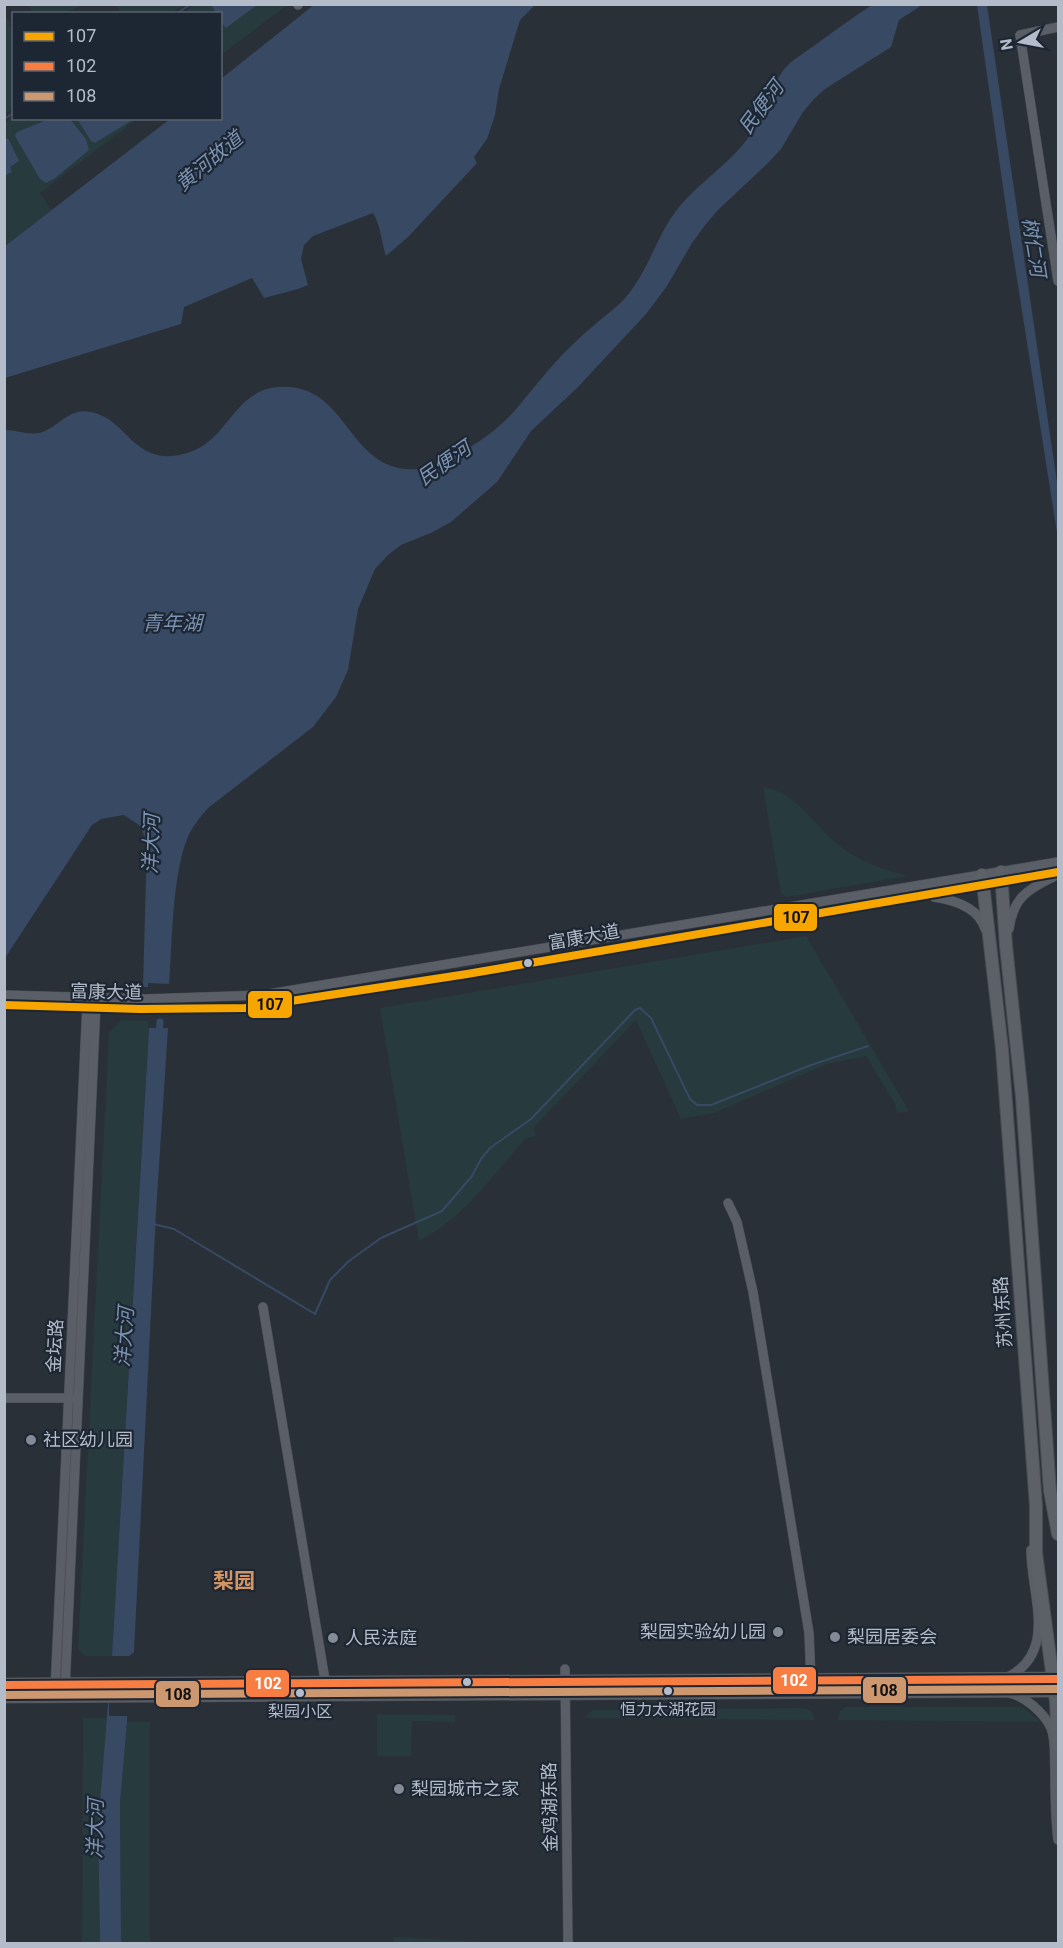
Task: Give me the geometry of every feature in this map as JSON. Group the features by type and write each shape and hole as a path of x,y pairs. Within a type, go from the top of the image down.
{"highway":[{"path":"565,1681 1056,1685"},
{"path":"4,1685 60,1690 326,1688 565,1681 811,1682 1001,1686"},
{"path":"4,1696 60,1690"}],"main road":[{"name":"苏州东路","path":"1002,878 1006,946 1022,1097 1050,1491 1059,1534"},
{"name":"苏州东路","path":"982,881 1002,1049 1035,1506 1036,1553 1056,1685 1059,1747"}],"street":[{"path":"1059,27 1020,35 1059,281"},
{"name":"富康大道","path":"1002,878 1059,862"},
{"path":"1006,946 1010,918 1018,900 1059,873"},
{"name":"富康大道","path":"4,1005 91,1008 245,1008 542,961 982,881 1059,873"},
{"path":"920,893 954,901 971,910 983,922 991,948"},
{"name":"富康大道","path":"4,995 145,999 263,995 540,948 920,893"},
{"path":"599,939 601,950"},
{"path":"540,948 542,961"},
{"path":"43,1006 44,996"},
{"name":"金坛路","path":"60,1690 92,998"},
{"path":"728,1203 737,1222 753,1292 809,1633 811,1682"},
{"path":"263,1307 326,1688"},
{"path":"4,1398 74,1398"},
{"path":"1035,1506 1031,1564 1039,1630 1037,1645 1026,1665 1001,1686 1037,1710 1050,1727 1054,1752 1056,1819 1059,1840"},
{"name":"金鸡湖东路","path":"565,1681 568,1944"}],"green space":[{"path":"29,5 83,5 66,12 32,12"},
{"path":"117,5 185,5 173,12 120,12"},
{"path":"195,5 287,5 222,54 222,12 184,12"},
{"path":"7,17 12,30 12,109 5,113 4,18"},
{"path":"12,118 12,120 136,120 40,193 51,210 5,246 5,123"},
{"path":"763,787 775,790 796,803 831,838 856,857 908,876 786,897 781,893"},
{"path":"806,936 909,1111 897,1113 895,1104 866,1056 827,1064 714,1113 681,1119 636,1020 534,1127 536,1136 526,1138 450,1221 419,1241 380,1008"},
{"path":"122,1020 149,1021 112,1656 84,1656 78,1649 109,1033"},
{"path":"845,1707 1018,1707 1024,1708 1040,1722 838,1720 840,1711"},
{"path":"808,1709 813,1713 814,1720 584,1718 593,1710"},
{"path":"377,1714 455,1715 455,1722 412,1721 411,1756 377,1756"},
{"path":"83,1718 107,1718 98,1825 100,1943 82,1944"},
{"path":"127,1722 150,1722 150,1943 121,1944 120,1803"},
{"path":"394,1937 505,1943 394,1943"}],"water":[{"path":"211,4 257,5 226,28 222,23 222,12 215,12"},
{"name":"黄河故道","path":"315,4 535,5 520,20 487,139 474,157 477,163 408,237 386,256 373,213 313,236 304,245 301,259 308,285 264,298 252,278 184,307 181,324 5,378 5,246 169,120 222,120 222,78"},
{"name":"青年湖","path":"872,5 922,5 899,20 891,47 825,89 814,99 803,112 781,149 706,224 667,286 646,314 577,388 531,431 497,482 451,522 401,545 375,569 358,609 348,670 336,697 313,727 208,808 196,822 187,839 178,873 169,987 143,987 147,841 139,825 124,815 101,819 92,825 5,958 5,430 39,433 76,412 91,412 104,416 143,449 169,456 187,453 202,446 214,437 244,403 256,394 270,388 289,387 310,392 326,403 366,449 381,461 401,468 426,468 443,462 479,441 503,422 562,355 622,302 637,282 665,228 679,207 745,142 787,66"},
{"path":"977,5 987,5 1058,489 1058,539 1008,222"},
{"path":"47,120 71,120 86,139 89,150 46,183 40,179 15,136 17,132"},
{"path":"78,120 132,120 95,143 91,141"},
{"path":"8,138 19,161 10,167 12,172 5,176 5,140"},
{"path":"149,1028 168,1028 156,1212 134,1652 129,1656 127,1722 120,1803 121,1943 100,1944 98,1825 112,1656"}],"pier":[{"path":"148,983 172,984 172,987 170,990 148,990"},
{"path":"109,1656 129,1656 129,1716 109,1716"}],"waterway":[{"path":"179,12 191,4"},
{"path":"4,119 12,114"},
{"path":"153,1224 174,1229 315,1314 330,1280 349,1261 381,1238 442,1211 472,1176 490,1148 531,1119 635,1010 640,1008 651,1018 690,1099 697,1105 711,1105 811,1065 868,1046"},
{"name":"洋大河","path":"159,1035 160,1022"}],"transit line":[{"name":"107","path":"4,1005 140,1009 245,1008 467,974 1058,872"},
{"name":"102","path":"4,1685 1058,1679"},
{"name":"108","path":"4,1695 1058,1689"}],"place":[{"name":"社区幼儿园","path":"31,1440"},
{"name":"梨园实验幼儿园","path":"778,1632"},
{"name":"梨园居委会","path":"835,1637"},
{"name":"人民法庭","path":"333,1638"},
{"name":"恒力太湖花园","path":"668,1691"},
{"name":"梨园小区","path":"300,1693"},
{"name":"梨园城市之家","path":"399,1789"}],"district":[{"name":"梨园","path":"234,1581"}],"water label":[{"name":"民便河","path":"761,107"},
{"name":"树仁河","path":"1034,247"},
{"name":"民便河","path":"444,463"}]}
